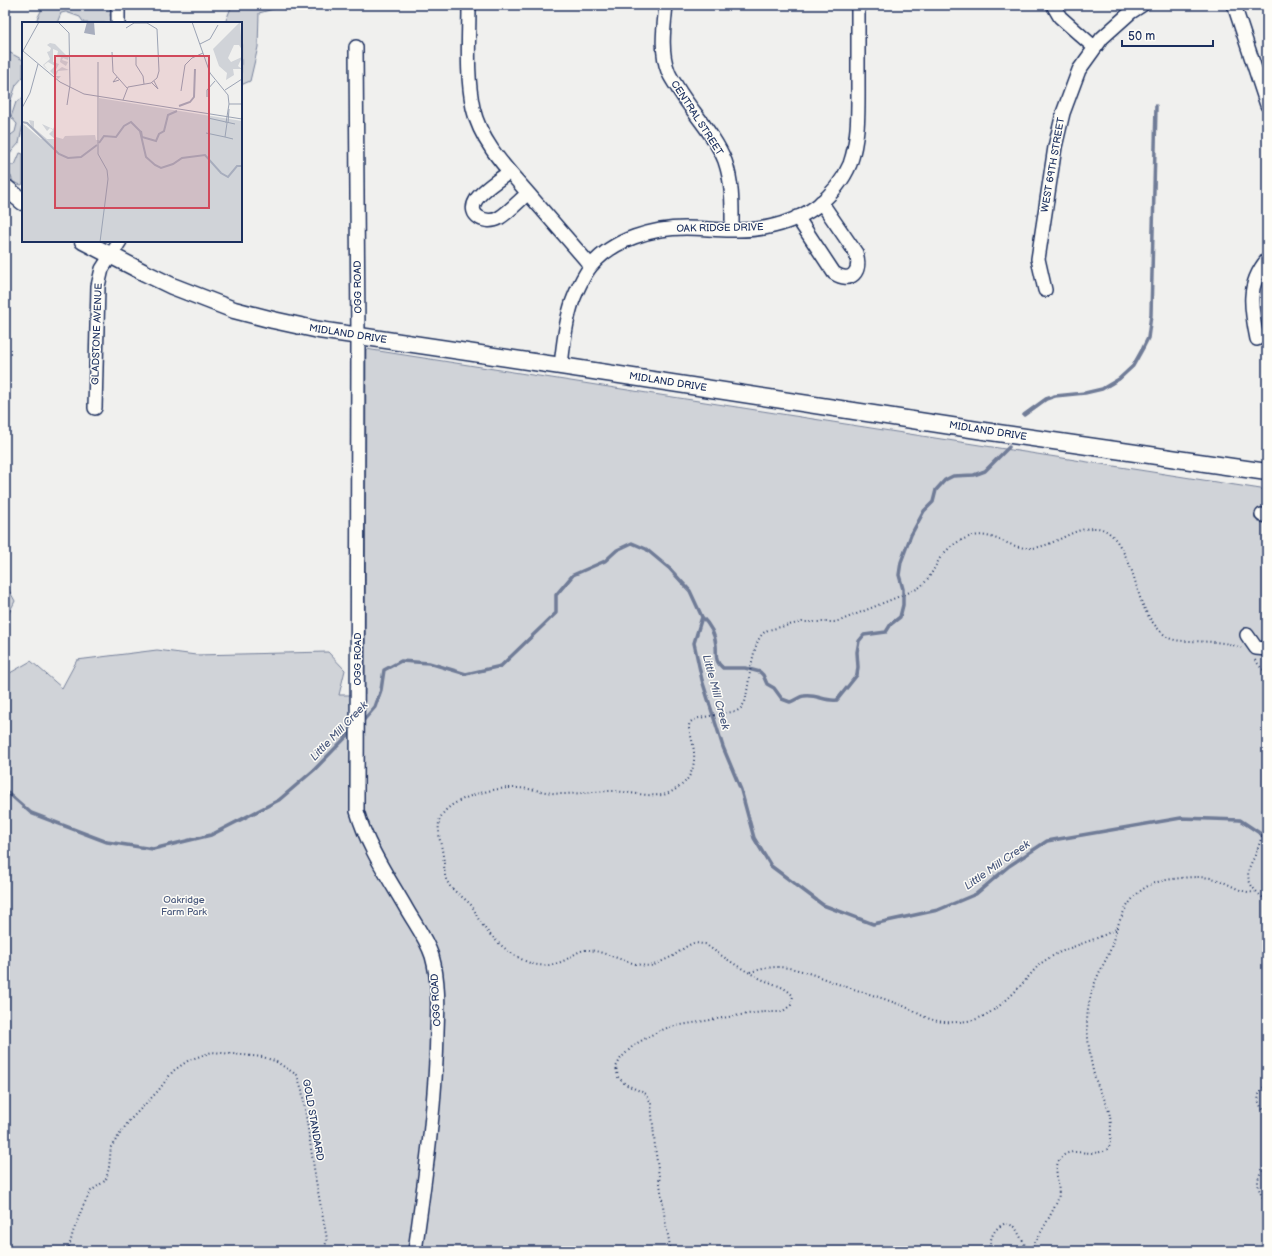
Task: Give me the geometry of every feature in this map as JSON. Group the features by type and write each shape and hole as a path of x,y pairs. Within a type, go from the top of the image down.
{"main road":[{"path":"5,187 22,201"},
{"name":"MIDLAND DRIVE","path":"86,242 172,286 234,310 281,322 358,336 984,431 1267,472"}],"street":[{"path":"118,5 118,22"},
{"path":"469,5 469,74 473,109 480,127 488,144 509,172 591,266"},
{"name":"CENTRAL STREET","path":"666,5 664,55 668,72 725,160 731,180 732,230"},
{"name":"OAK RIDGE DRIVE","path":"561,366 565,333 571,305 591,266 604,254 618,245 640,235 666,229 686,228 754,230 776,227 797,218 812,209 828,197 840,184 849,165 855,146 858,125 858,5"},
{"path":"1053,5 1060,17 1095,48"},
{"name":"WEST 69TH STREET","path":"1045,290 1038,259 1055,147 1063,113 1079,70 1102,38 1131,12 1142,5"},
{"path":"1234,5 1267,105"},
{"name":"OGG ROAD","path":"356,47 358,336 357,811 362,827 374,854 426,940 432,958 437,985 437,1052 434,1096 426,1171 414,1251"},
{"path":"509,172 480,194 475,202 474,209 476,214 482,220 499,218 528,193"},
{"path":"797,218 834,272 840,276 848,277 854,274 858,268 856,253 821,202"},
{"name":"GLADSTONE AVENUE","path":"95,408 98,286 102,269 119,242"},
{"path":"1257,339 1251,298 1254,282 1261,267 1267,260"},
{"path":"1247,635 1256,648 1267,649"}],"path":[{"path":"670,1251 658,1176 651,1103 646,1094 625,1084 618,1078 616,1066 621,1058 634,1045 669,1027 740,1014 782,1012 791,1005 793,996 789,991 732,963 705,944 700,943 694,943 671,957 650,966 587,949 579,951 554,965 543,966 523,960 508,951 490,934 478,920 471,905 446,882 438,826 441,816 447,808 455,802 485,790 500,788 516,788 561,794 613,791 661,796 670,792 678,787 691,774 694,765 694,747 689,728 690,723 699,718 732,712 742,708 745,702 759,638 763,633 768,630 802,622 834,622 842,620 917,590 929,579 940,558 947,550 966,538 982,535 990,536 1020,547 1035,548 1082,529 1103,529 1123,550 1135,578 1142,605 1148,617 1160,631 1168,637 1178,640 1221,643 1245,650"},
{"path":"1250,656 1262,669 1267,672"},
{"path":"1267,821 1255,855 1249,867 1250,885 1255,892 1267,900"},
{"path":"988,1251 993,1232 999,1226 1006,1223 1015,1227 1026,1250 1033,1245 1058,1199 1059,1190 1056,1169 1061,1158 1065,1154 1071,1153 1101,1153 1109,1148 1111,1134 1109,1113 1095,1078 1089,1046 1087,1023 1089,1001 1093,985 1111,950 1117,928 1130,901 1139,891 1149,885 1180,878 1204,877 1215,879 1243,891 1255,892"},
{"path":"749,972 777,967 790,969 814,975 900,1004 926,1017 938,1021 949,1023 975,1020 993,1011 1019,987 1038,966 1049,958 1100,937 1117,928"},
{"name":"GOLD STANDARD","path":"68,1251 73,1232 83,1206 91,1191 106,1180 111,1146 129,1121 158,1091 173,1071 189,1060 212,1052 263,1057 275,1061 297,1075 302,1090 327,1240 324,1251"},
{"path":"1267,1085 1261,1089 1258,1094 1258,1100 1260,1106 1267,1113"},
{"path":"1267,1164 1260,1173 1257,1181 1258,1189 1267,1203"}],"green space":[{"path":"44,5 112,5 110,15 112,22 83,22 80,17 66,12 61,13 57,22 36,22"},
{"path":"232,5 312,5 311,11 284,6 259,13 258,47 250,81 242,85 242,22 225,22"},
{"path":"5,50 22,59 22,78 16,85 11,100 5,103"},
{"path":"22,99 22,129 19,143 7,157 9,165 15,165 20,153 22,154 21,185 13,182 11,176 5,174 5,139 15,132 17,124 11,117 16,102"},
{"name":"Oakridge Farm Park","path":"366,349 1267,490 1267,1251 5,1251 5,659 10,673 31,661 62,688 77,660 157,650 196,655 328,652 345,670 339,695 365,695"},
{"path":"5,583 15,601 5,621"}],"waterway":[{"path":"1024,415 1046,399 1055,396 1085,393 1102,389 1119,379 1133,366 1148,338 1151,315 1156,106"},
{"path":"702,617 710,626 713,633 716,645 716,658 718,663 723,668 745,668 760,672 767,684 774,688 782,699 790,702 802,696 837,700 857,675 857,652 859,641 864,635 886,632 891,624 900,617 903,605 903,589 899,575 901,562 911,535 924,511 933,502 936,490 945,480 953,476 974,475 985,471 1009,447"},
{"name":"Little Mill Creek","path":"361,723 375,707 381,690 384,670 401,661 429,663 466,674 501,666 556,613 556,595 573,575 605,561 617,550 632,543 646,549 670,569 690,591 702,617 694,643 702,680 723,747 741,790 754,838 771,866 823,905 873,924 938,910 976,894 1009,866 1047,841 1181,818 1240,820 1267,838"},
{"name":"Little Mill Creek","path":"5,790 31,813 107,842 153,849 211,835 279,800 314,770 353,730"}]}
